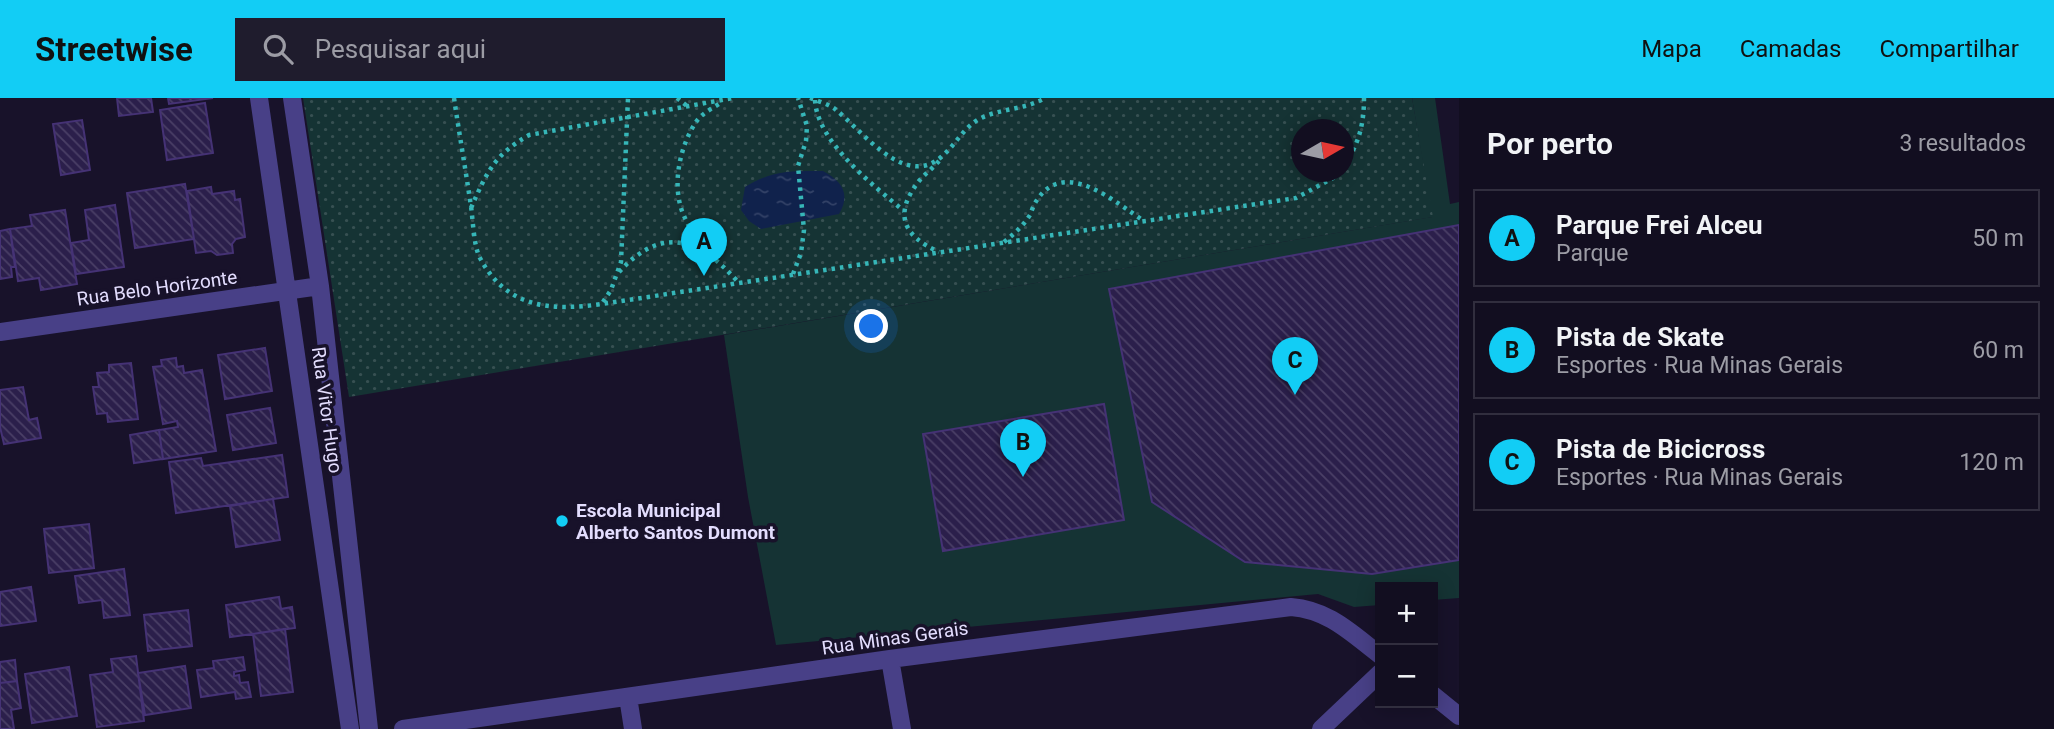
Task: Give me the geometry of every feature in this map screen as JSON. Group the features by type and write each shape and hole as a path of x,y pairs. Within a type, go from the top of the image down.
{"street":[{"name":"Rua Vitor Hugo","path":"258,98 350,729"},
{"name":"Rua Vitor Hugo","path":"292,98 320,286 369,729"},
{"name":"Rua Belo Horizonte","path":"0,332 320,286"},
{"name":"Rua Minas Gerais","path":"403,729 890,659 1291,607 1324,613 1375,651"},
{"path":"890,659 902,729"},
{"path":"1321,729 1375,678"},
{"path":"628,697 633,729"},
{"path":"1438,699 1459,716"}],"path":[{"path":"454,98 479,256 497,281 523,300 550,308 602,304 1297,198 1325,182"},
{"path":"602,304 611,290 621,262 628,98"},
{"path":"677,98 687,106"},
{"path":"471,208 495,161 508,147 529,135 733,98"},
{"path":"793,274 801,253 804,230 798,166 806,141 807,126 798,98"},
{"path":"940,252 916,240 904,221 904,211 909,198 921,178 977,120 991,114 1033,105 1045,98"},
{"path":"1354,149 1361,133 1364,98"},
{"path":"702,249 681,209 677,188 679,163 696,122 725,99"},
{"path":"812,99 832,107 893,160 908,167 924,166 944,155"},
{"path":"812,99 820,124 841,152 867,181 904,211"},
{"path":"1003,242 1024,224 1037,199 1058,182 1071,181 1085,185 1144,221"},
{"path":"616,275 632,258 657,246 688,243 702,249 738,283"}],"green space":[{"path":"303,98 1412,98 1433,217 349,397"},
{"path":"1412,98 1435,98 1450,204 1459,202 1459,225 1110,289 1153,502 1245,562 1372,574 1459,560 1459,598 1438,600 1438,582 1375,582 1375,605 1354,607 1318,594 776,645 748,497 724,335 1432,217"}],"water":[{"path":"823,171 843,189 843,207 839,214 761,229 749,221 741,210 745,187 755,181 782,173"}],"building":[{"path":"117,98 151,98 153,112 119,116"},
{"path":"168,98 213,98 169,104"},
{"path":"205,103 213,153 167,160 160,110"},
{"path":"82,120 90,170 61,175 53,124"},
{"path":"185,184 194,239 135,248 127,193"},
{"path":"211,187 212,194 234,191 235,200 240,199 245,237 236,239 232,244 233,253 196,253 187,191"},
{"path":"115,205 124,267 76,274 71,243 89,240 85,210"},
{"path":"65,210 77,284 41,290 39,278 18,281 10,229 32,226 30,215"},
{"path":"1459,225 1459,560 1372,574 1245,562 1152,502 1109,289"},
{"path":"10,229 15,267 11,267 12,277 0,279 0,231"},
{"path":"265,348 272,391 225,399 218,355"},
{"path":"176,358 177,367 183,366 184,373 202,370 216,451 163,459 159,430 178,427 177,421 163,424 153,367 162,366 161,360"},
{"path":"131,363 138,419 108,422 107,413 97,414 93,387 99,387 97,373 109,372 109,365"},
{"path":"23,387 29,420 37,418 41,438 4,444 0,427 0,390"},
{"path":"1104,404 1124,520 943,551 923,434"},
{"path":"270,408 276,443 233,450 227,415"},
{"path":"159,430 163,459 134,463 130,435"},
{"path":"282,455 288,497 176,513 169,462 201,458 203,466"},
{"path":"273,499 280,540 236,547 230,506"},
{"path":"89,524 94,568 49,573 44,529"},
{"path":"124,569 130,615 104,618 102,600 79,603 75,576"},
{"path":"31,587 36,621 0,626 0,592"},
{"path":"279,597 281,609 292,607 295,628 230,637 226,605"},
{"path":"188,610 192,646 148,651 144,615"},
{"path":"285,629 293,692 261,696 253,634"},
{"path":"136,656 144,721 97,727 90,675 113,672 111,659"},
{"path":"243,657 245,670 234,672 234,676 239,675 240,683 248,682 251,697 236,699 235,692 201,697 197,670 214,668 213,661"},
{"path":"15,660 17,681 0,683 0,662"},
{"path":"185,666 191,708 145,715 138,673"},
{"path":"69,667 77,716 32,723 25,674"},
{"path":"17,681 21,708 11,710 14,729 0,729 0,683"}],"place":[{"name":"Parque Frei Alceu","path":"704,276"},
{"name":"Pista de Bicicross","path":"1295,395"},
{"name":"Pista de Skate","path":"1023,477"},
{"name":"Escola Municipal Alberto Santos Dumont","path":"562,521"}]}
